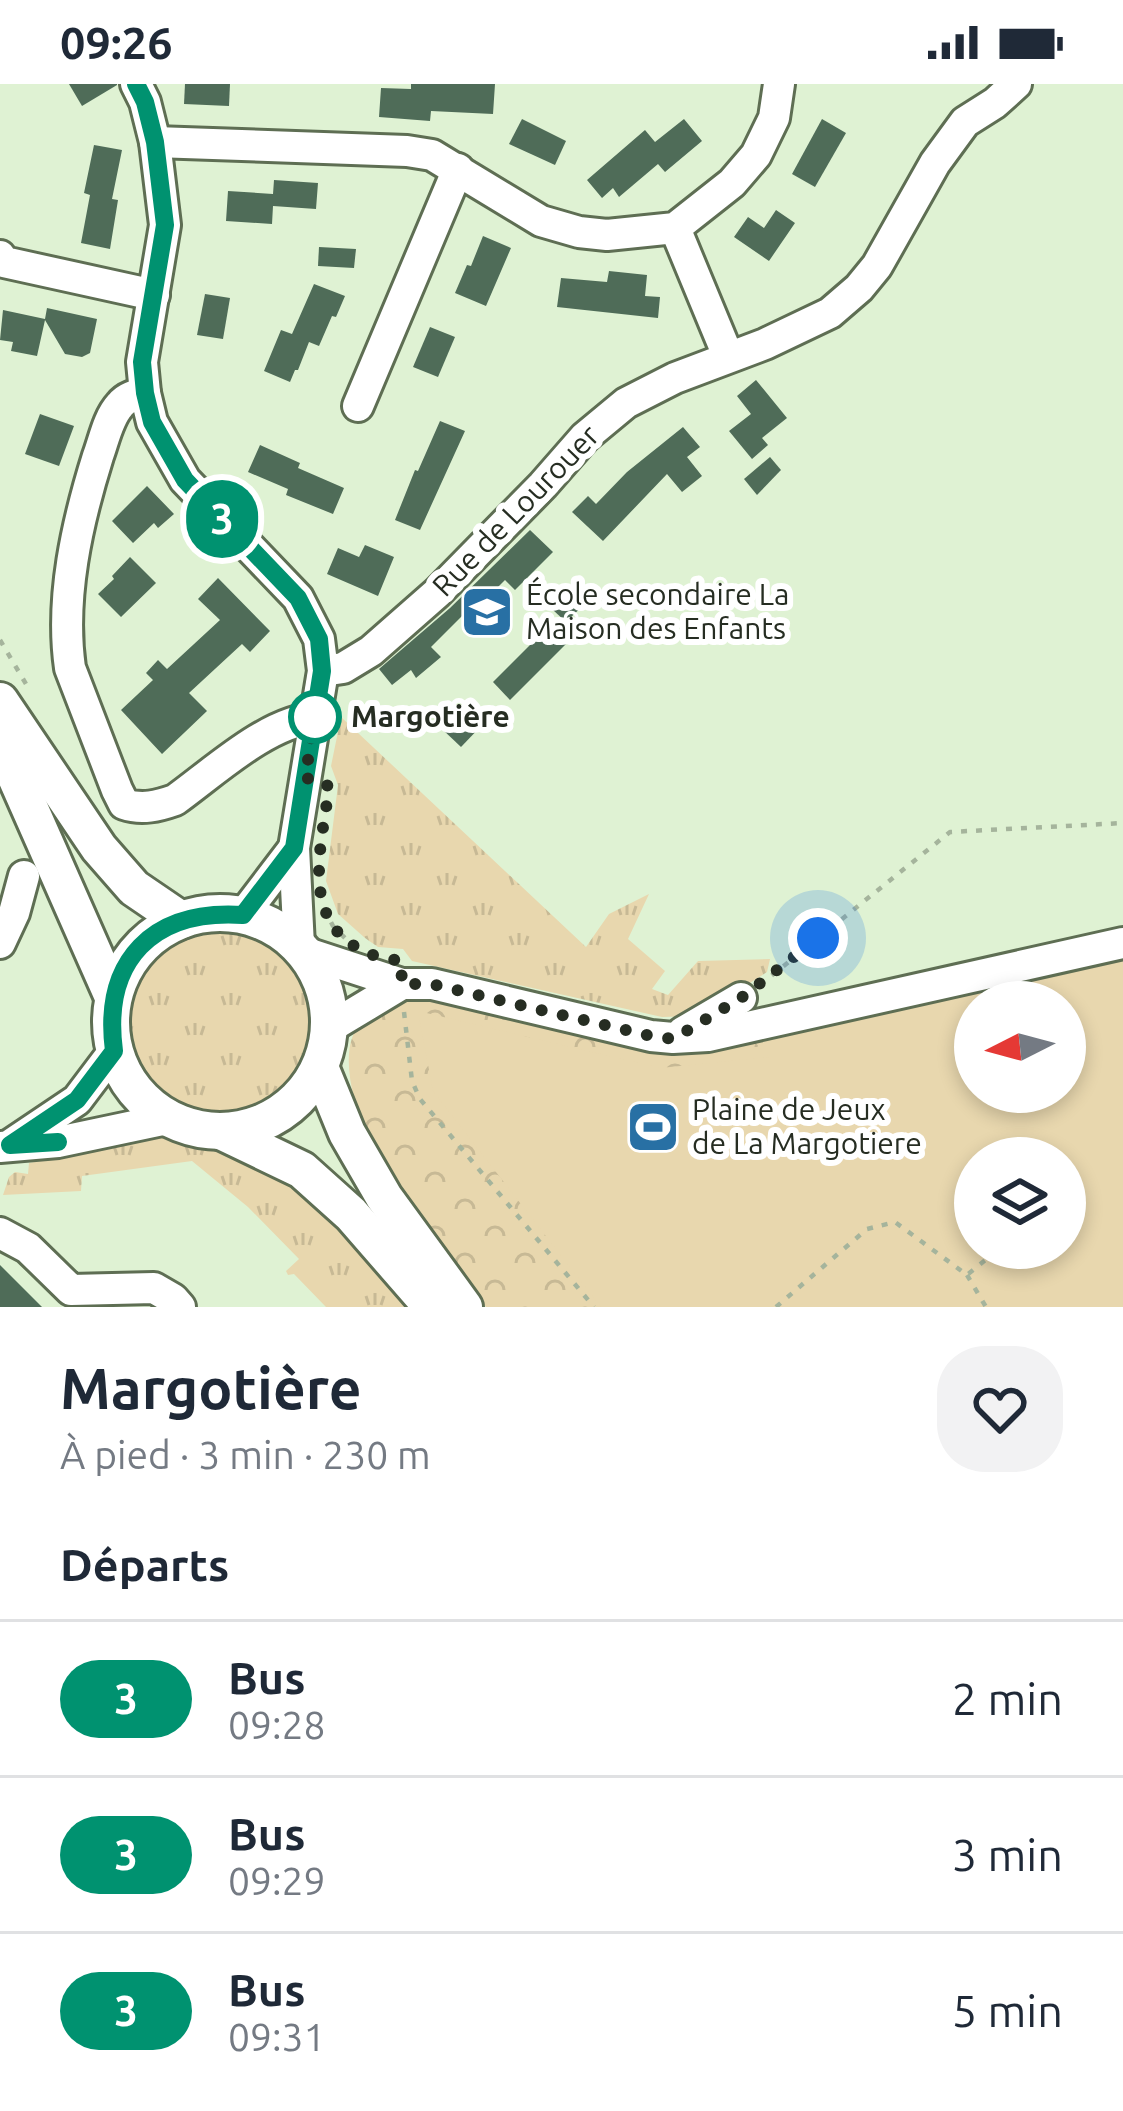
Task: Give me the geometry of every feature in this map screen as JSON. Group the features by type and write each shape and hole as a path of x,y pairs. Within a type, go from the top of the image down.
{"main road":[{"path":"0,701 99,848 134,888 181,920"},
{"path":"0,741 113,997"},
{"path":"212,913 243,915 273,926 302,949 324,988 329,1028 320,1067 304,1093 281,1114 253,1127 194,1130 167,1119 134,1090 114,1051 113,997 122,972 157,932 212,913"},
{"path":"320,1067 347,1132 384,1196 464,1307"},
{"path":"223,1132 302,1170 351,1214 432,1307"}],"street":[{"path":"136,84 155,142 165,225 143,342 145,393 152,422 185,480 298,598 319,639 322,671 294,848 302,949 402,984 431,984 673,1039 708,1036 1123,943"},
{"path":"155,142 432,155 541,221 608,235 675,228 732,183 756,155 774,118 779,84"},
{"name":"Rue de Lourouer","path":"322,671 344,668 404,622 585,437 626,403 830,313 859,289 965,122 1016,84"},
{"path":"358,406 458,170"},
{"path":"675,228 728,356"},
{"path":"0,256 4,262 154,295"},
{"path":"145,393 124,400 110,423 89,484 71,571 67,649 70,668 124,804 134,807 175,800 259,740 298,719 315,718"},
{"path":"243,915 294,848"},
{"path":"1,940 24,876"},
{"path":"329,1028 402,984"},
{"path":"673,1039 741,998"},
{"path":"5,1146 77,1100 114,1051"},
{"path":"5,1146 58,1142 167,1119"},
{"path":"0,1233 28,1248 78,1299 154,1288 179,1307"}],"path":[{"path":"741,998 950,832 1123,824"},
{"path":"321,904 349,942"},
{"path":"402,984 406,1050 420,1099 594,1307"},
{"path":"776,1307 867,1229 895,1222 967,1275 986,1307"},
{"path":"967,1275 974,1269"}],"green space":[{"path":"341,717 586,947 609,914 649,894 628,939 665,971 652,989 668,995 698,961 770,959 767,972 698,1016 662,1017 412,961 403,949 378,947 338,914 326,881 338,785 331,766"},
{"path":"220,913 262,921 297,945 321,980 329,1022 321,1064 297,1099 262,1123 220,1131 178,1123 143,1099 119,1064 111,1022 119,980 143,945 178,921"},
{"name":"Plaine de Jeux de La Margotiere","path":"1123,960 1123,1307 601,1307 433,1091 418,1011 660,1068 769,1057 751,1038 954,997 954,1113 1086,1113 1086,981 1026,981"},
{"name":"Plaine de Jeux de La Margotiere","path":"434,997 751,1038 954,1228 954,1269 1028,1269 1123,1307 486,1307 400,1199 357,1109 349,1058 353,1036 371,1014"},
{"path":"148,1134 260,1158 290,1171 417,1307 326,1307 294,1274 288,1275 286,1271 299,1259 248,1207 192,1161 82,1176 81,1191 3,1195 9,1177 15,1172 28,1174 29,1163"}],"building":[{"path":"69,84 117,84 117,85 82,106"},
{"path":"185,84 230,84 229,106 184,104"},
{"path":"411,84 495,84 493,114 431,111 430,121 379,117 381,88 411,89"},
{"path":"522,119 566,141 555,165 509,144"},
{"path":"684,119 702,141 665,172 658,164 619,197 613,188 602,198 587,180 645,130 655,142"},
{"path":"822,119 846,133 815,187 792,174"},
{"path":"94,145 122,150 112,199 118,200 110,249 81,243 90,195 84,193"},
{"path":"274,180 318,183 316,209 273,206 272,224 226,221 228,191 273,194"},
{"path":"776,210 795,223 769,261 734,237 748,217 764,228"},
{"path":"483,236 511,248 486,306 455,293"},
{"path":"319,247 356,249 354,268 318,266"},
{"path":"609,271 647,275 645,296 660,297 658,318 557,307 561,278 607,282"},
{"path":"314,284 345,296 319,346 309,342 290,382 264,371 281,330 292,334"},
{"path":"205,294 230,298 223,339 197,335"},
{"path":"47,308 97,319 90,353 82,357 65,354 45,320 37,356 11,351 13,342 0,340 3,310 45,319"},
{"path":"430,327 455,337 438,377 413,367"},
{"path":"756,380 787,418 762,438 768,445 752,459 729,431 751,414 737,396"},
{"path":"40,414 74,426 59,466 25,454"},
{"path":"440,421 465,431 420,530 395,520"},
{"path":"683,427 700,447 687,457 702,476 682,492 667,474 603,541 572,512 588,496 596,504"},
{"path":"260,445 344,488 333,514 286,495 288,489 248,472"},
{"path":"770,457 781,470 757,495 744,479"},
{"path":"147,486 174,514 158,528 154,523 133,543 112,521"},
{"path":"530,530 553,552 515,590 505,580 467,618 463,615 431,647 441,657 416,678 411,670 392,685 379,669"},
{"path":"365,545 394,557 378,596 327,574 338,548 359,557"},
{"path":"130,557 156,583 121,617 98,594"},
{"path":"218,578 270,631 250,652 242,644 189,693 207,711 162,754 121,710 153,680 146,673 158,660 167,669 220,620 198,599"},
{"path":"579,582 593,596 566,622 553,610"},
{"path":"552,623 569,641 510,700 493,682"},
{"path":"466,706 484,723 461,747 442,729"},
{"path":"0,1265 42,1307 0,1307"}],"bus line":[{"name":"3","path":"58,1142 10,1145 77,1100 114,1051 113,997 137,950 157,932 181,920 212,913 243,915 294,848 322,671 319,639 298,598 185,480 152,422 145,393 143,342 165,225 155,142 136,84"}],"place":[{"name":"École secondaire La Maison des Enfants","path":"487,612"},
{"name":"Margotière","path":"315,717"},
{"name":"Plaine de Jeux de La Margotiere","path":"653,1127"}],"route":[{"path":"315,717 305,778 325,782 329,788 317,877 321,904 349,942 375,956 401,961 402,984 431,984 673,1039 770,978 818,938"}]}
